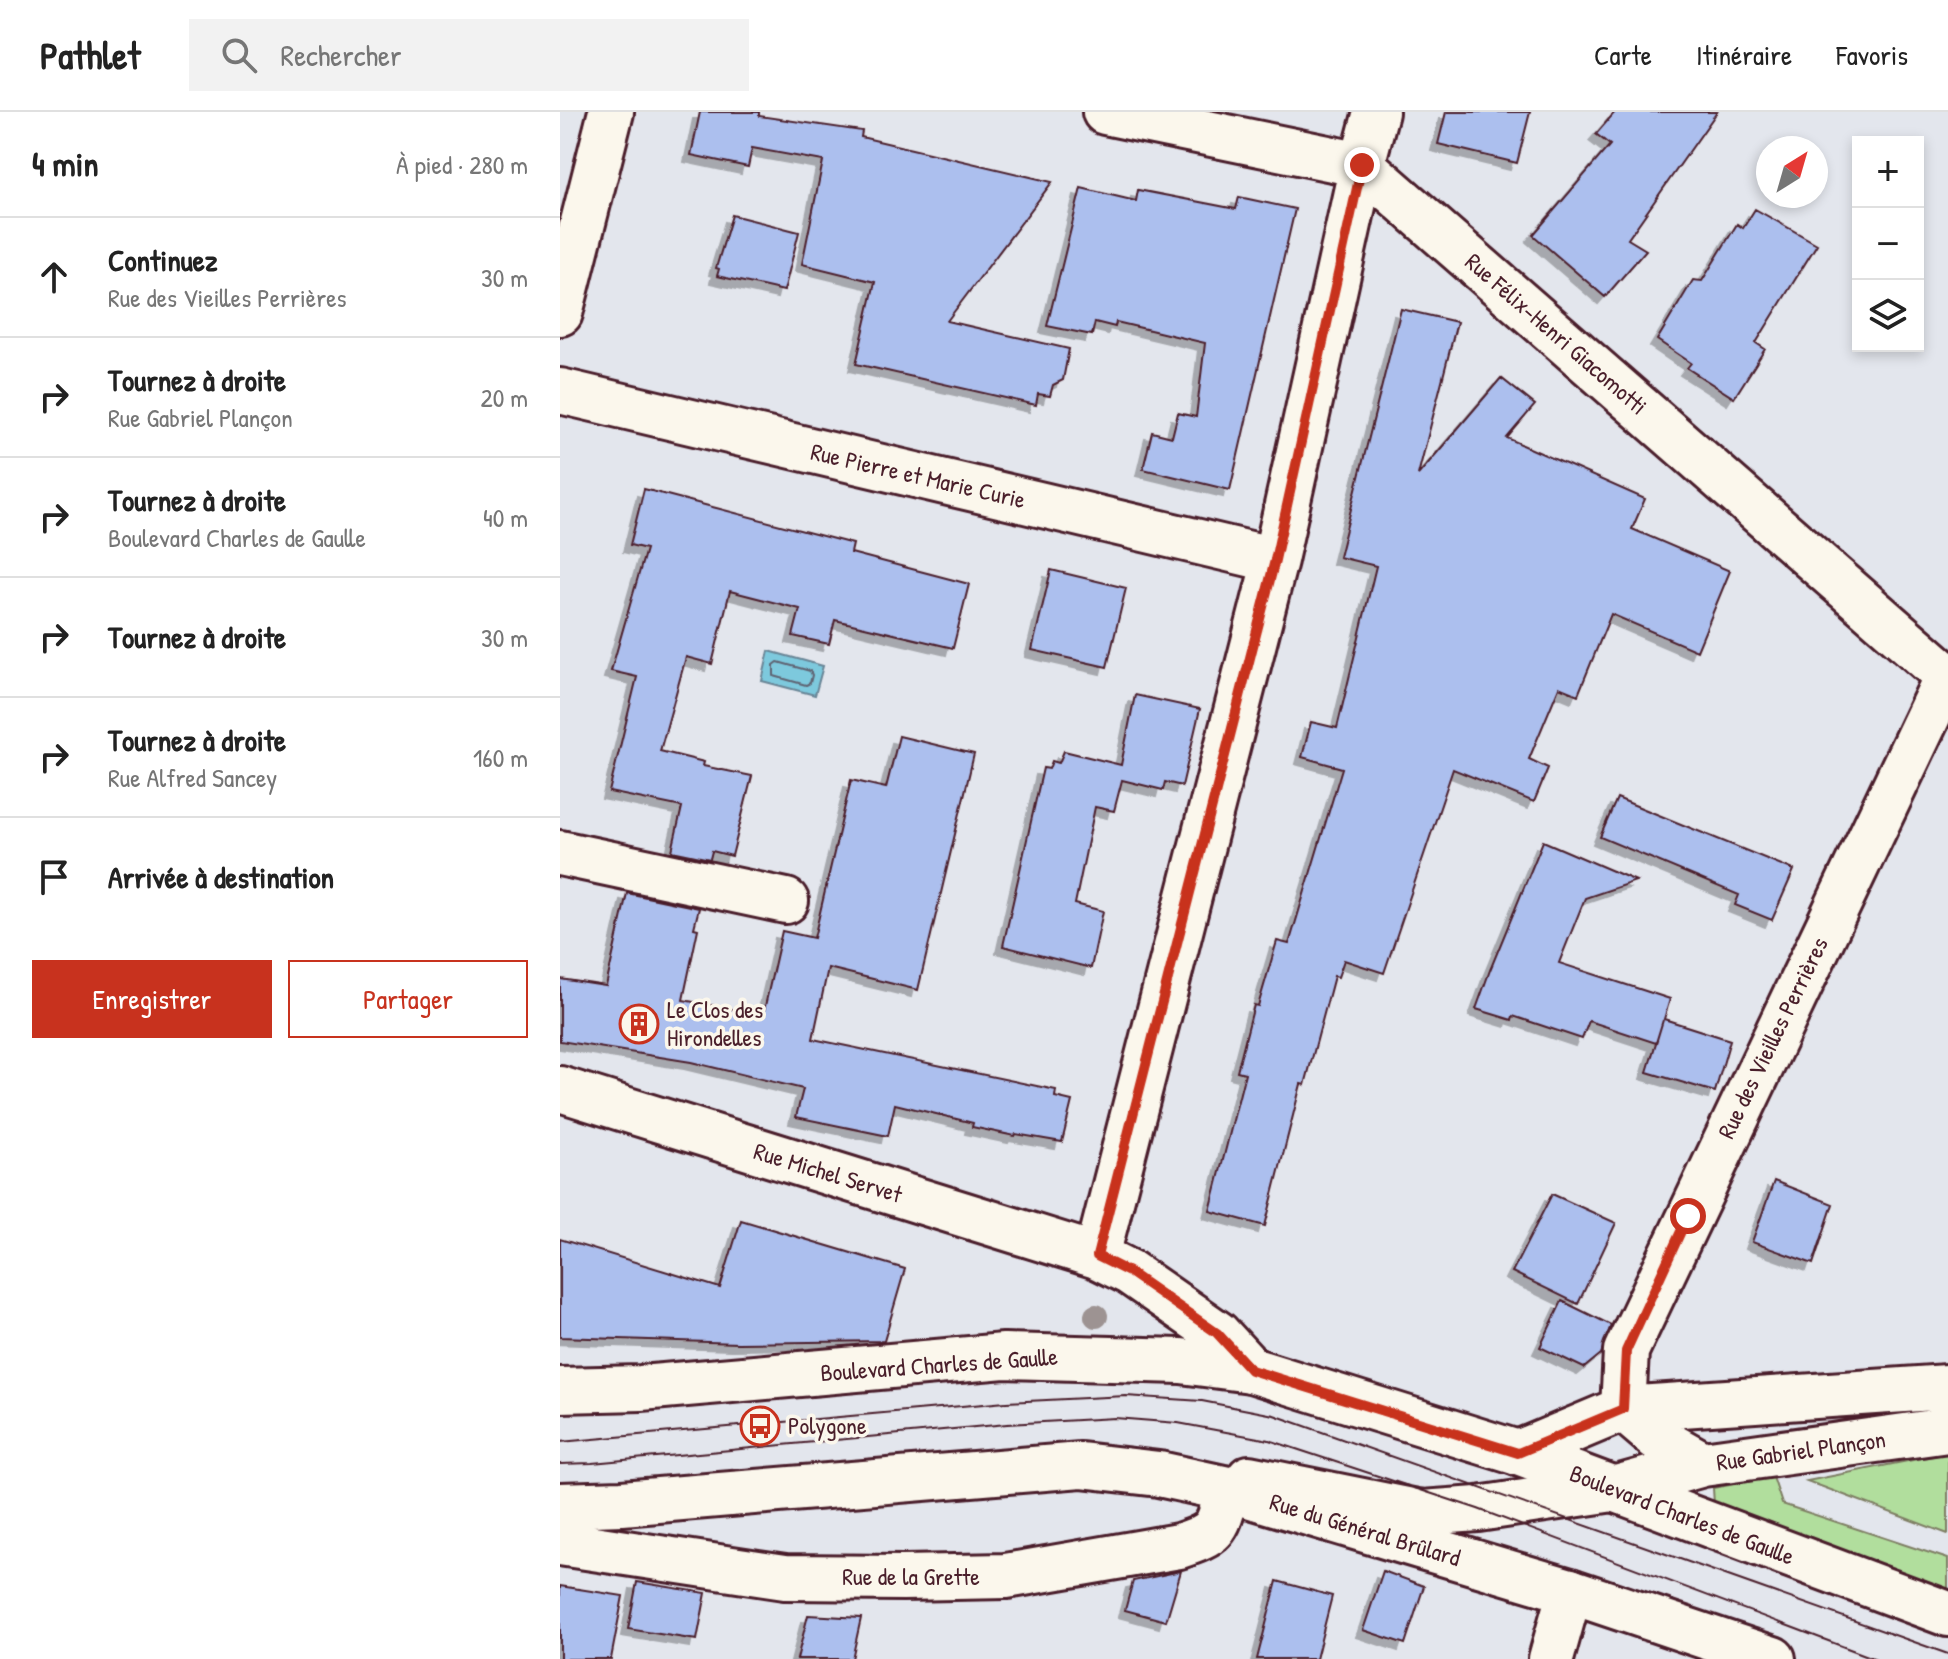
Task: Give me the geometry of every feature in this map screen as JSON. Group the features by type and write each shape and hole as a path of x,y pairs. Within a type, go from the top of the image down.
{"street":[{"path":"560,313 611,112"},
{"name":"Rue Félix-Henri Giacomotti","path":"1105,112 1362,165 1947,675"},
{"path":"1097,1256 1275,560 1376,112"},
{"name":"Rue Pierre et Marie Curie","path":"560,391 1275,560"},
{"name":"Rue des Vieilles Perrières","path":"1623,1409 1626,1351 1947,675"},
{"path":"560,853 786,901"},
{"name":"Rue Michel Servet","path":"560,1089 1097,1256 1129,1272 1217,1333 1251,1370"},
{"name":"Boulevard Charles de Gaulle","path":"560,1390 641,1388 1004,1356 1181,1361 1251,1370 1518,1453 1948,1614"},
{"name":"Rue Gabriel Plançon","path":"1518,1453 1623,1409 1948,1387"},
{"name":"Rue Gabriel Plançon","path":"1623,1409 1657,1438 1703,1464 1948,1430"},
{"path":"560,1505 622,1503 1069,1466 1159,1474 1222,1473 1422,1513 1526,1504 1613,1489 1703,1464"},
{"name":"Rue du Général Brûlard","path":"1159,1474 1224,1503 1570,1591"},
{"name":"Rue de la Grette","path":"560,1543 785,1577 1006,1576 1179,1546 1205,1537 1215,1529 1224,1503"},
{"path":"1551,1659 1570,1591 1773,1659"}],"green space":[{"path":"1948,1453 1948,1534 1807,1481"},
{"path":"1773,1477 1782,1504 1948,1559 1948,1591 1714,1504 1713,1488"}],"water":[{"path":"769,651 823,666 815,695 762,681"}],"building":[{"path":"700,112 759,112 759,116 862,131 861,137 1052,182 947,321 1069,349 1063,380 1053,385 1050,396 1038,394 1036,405 856,364 875,282 802,264 823,161 752,148 748,167 691,155"},
{"path":"1446,112 1530,112 1517,163 1438,144"},
{"path":"1615,112 1717,112 1628,239 1646,250 1605,297 1533,235 1610,145 1596,134"},
{"path":"1081,188 1136,201 1138,190 1236,209 1239,197 1295,209 1230,490 1143,469 1152,432 1172,437 1178,413 1196,417 1205,343 1116,322 1115,327 1095,322 1092,335 1047,326"},
{"path":"1755,209 1817,244 1756,343 1765,349 1734,398 1687,368 1691,363 1657,340 1693,280 1702,281 1737,224 1743,228"},
{"path":"732,215 799,232 784,291 717,276 719,269 716,268"},
{"path":"1401,309 1457,322 1418,475 1501,378 1535,405 1507,438 1645,499 1632,529 1730,571 1697,651 1611,614 1578,695 1559,687 1529,759 1548,768 1534,802 1453,769 1384,973 1344,960 1338,977 1334,976 1305,1085 1301,1084 1265,1226 1210,1211 1245,1073 1237,1071 1254,1005 1258,1006 1277,941 1289,944 1342,768 1302,757 1311,722 1337,728 1376,566 1339,557"},
{"path":"644,489 853,544 851,553 969,584 953,648 835,620 829,644 793,636 800,609 730,591 712,664 686,657 660,751 704,762 703,766 752,776 732,856 712,851 710,859 672,851 682,807 609,792 637,677 611,671 646,549 630,545"},
{"path":"1051,570 1126,588 1107,667 1032,650"},
{"path":"1135,695 1200,709 1182,786 1165,782 1163,790 1122,780 1114,811 1095,807 1075,904 1103,911 1091,968 1003,946 1043,768 1049,769 1052,761 1059,763 1064,751 1121,765"},
{"path":"899,736 974,754 918,990 828,968 813,1039 1056,1090 1055,1097 1072,1101 1062,1142 972,1127 973,1123 895,1104 888,1136 796,1117 803,1089 691,1062 560,1041 560,979 606,986 627,893 699,908 694,928 698,929 683,1000 763,1015 782,931 814,938 851,780 886,788"},
{"path":"1617,798 1794,870 1772,920 1735,905 1739,895 1600,837"},
{"path":"1543,841 1636,881 1585,898 1559,963 1670,999 1664,1019 1730,1040 1715,1092 1647,1072 1656,1043 1589,1021 1582,1039 1513,1016 1512,1020 1476,1009"},
{"path":"1774,1181 1833,1204 1813,1264 1752,1242"},
{"path":"1552,1194 1616,1223 1578,1304 1512,1272"},
{"path":"741,1220 905,1269 884,1341 738,1343 560,1337 560,1239 720,1288"},
{"path":"1562,1301 1611,1325 1601,1354 1584,1368 1540,1347"},
{"path":"1181,1571 1166,1621 1125,1610 1133,1581"},
{"path":"1383,1571 1424,1586 1405,1644 1363,1630"},
{"path":"1277,1581 1332,1596 1316,1659 1257,1659"},
{"path":"637,1582 706,1593 697,1640 628,1629"},
{"path":"560,1586 623,1596 611,1659 560,1659"},
{"path":"808,1615 861,1618 852,1659 797,1659"}],"tram line":[{"path":"560,1442 1006,1402 1126,1396 1202,1401 1274,1415 1948,1654"},
{"path":"560,1464 1007,1424 1115,1418 1178,1423 1269,1440 1478,1509 1876,1659"}],"place":[{"name":"Le Clos des Hirondelles","path":"639,1024"},
{"name":"Polygone","path":"760,1426"}],"route":[{"path":"1362,165 1275,560 1097,1256 1129,1272 1217,1333 1251,1370 1518,1453 1623,1409 1626,1351 1688,1216"}]}
